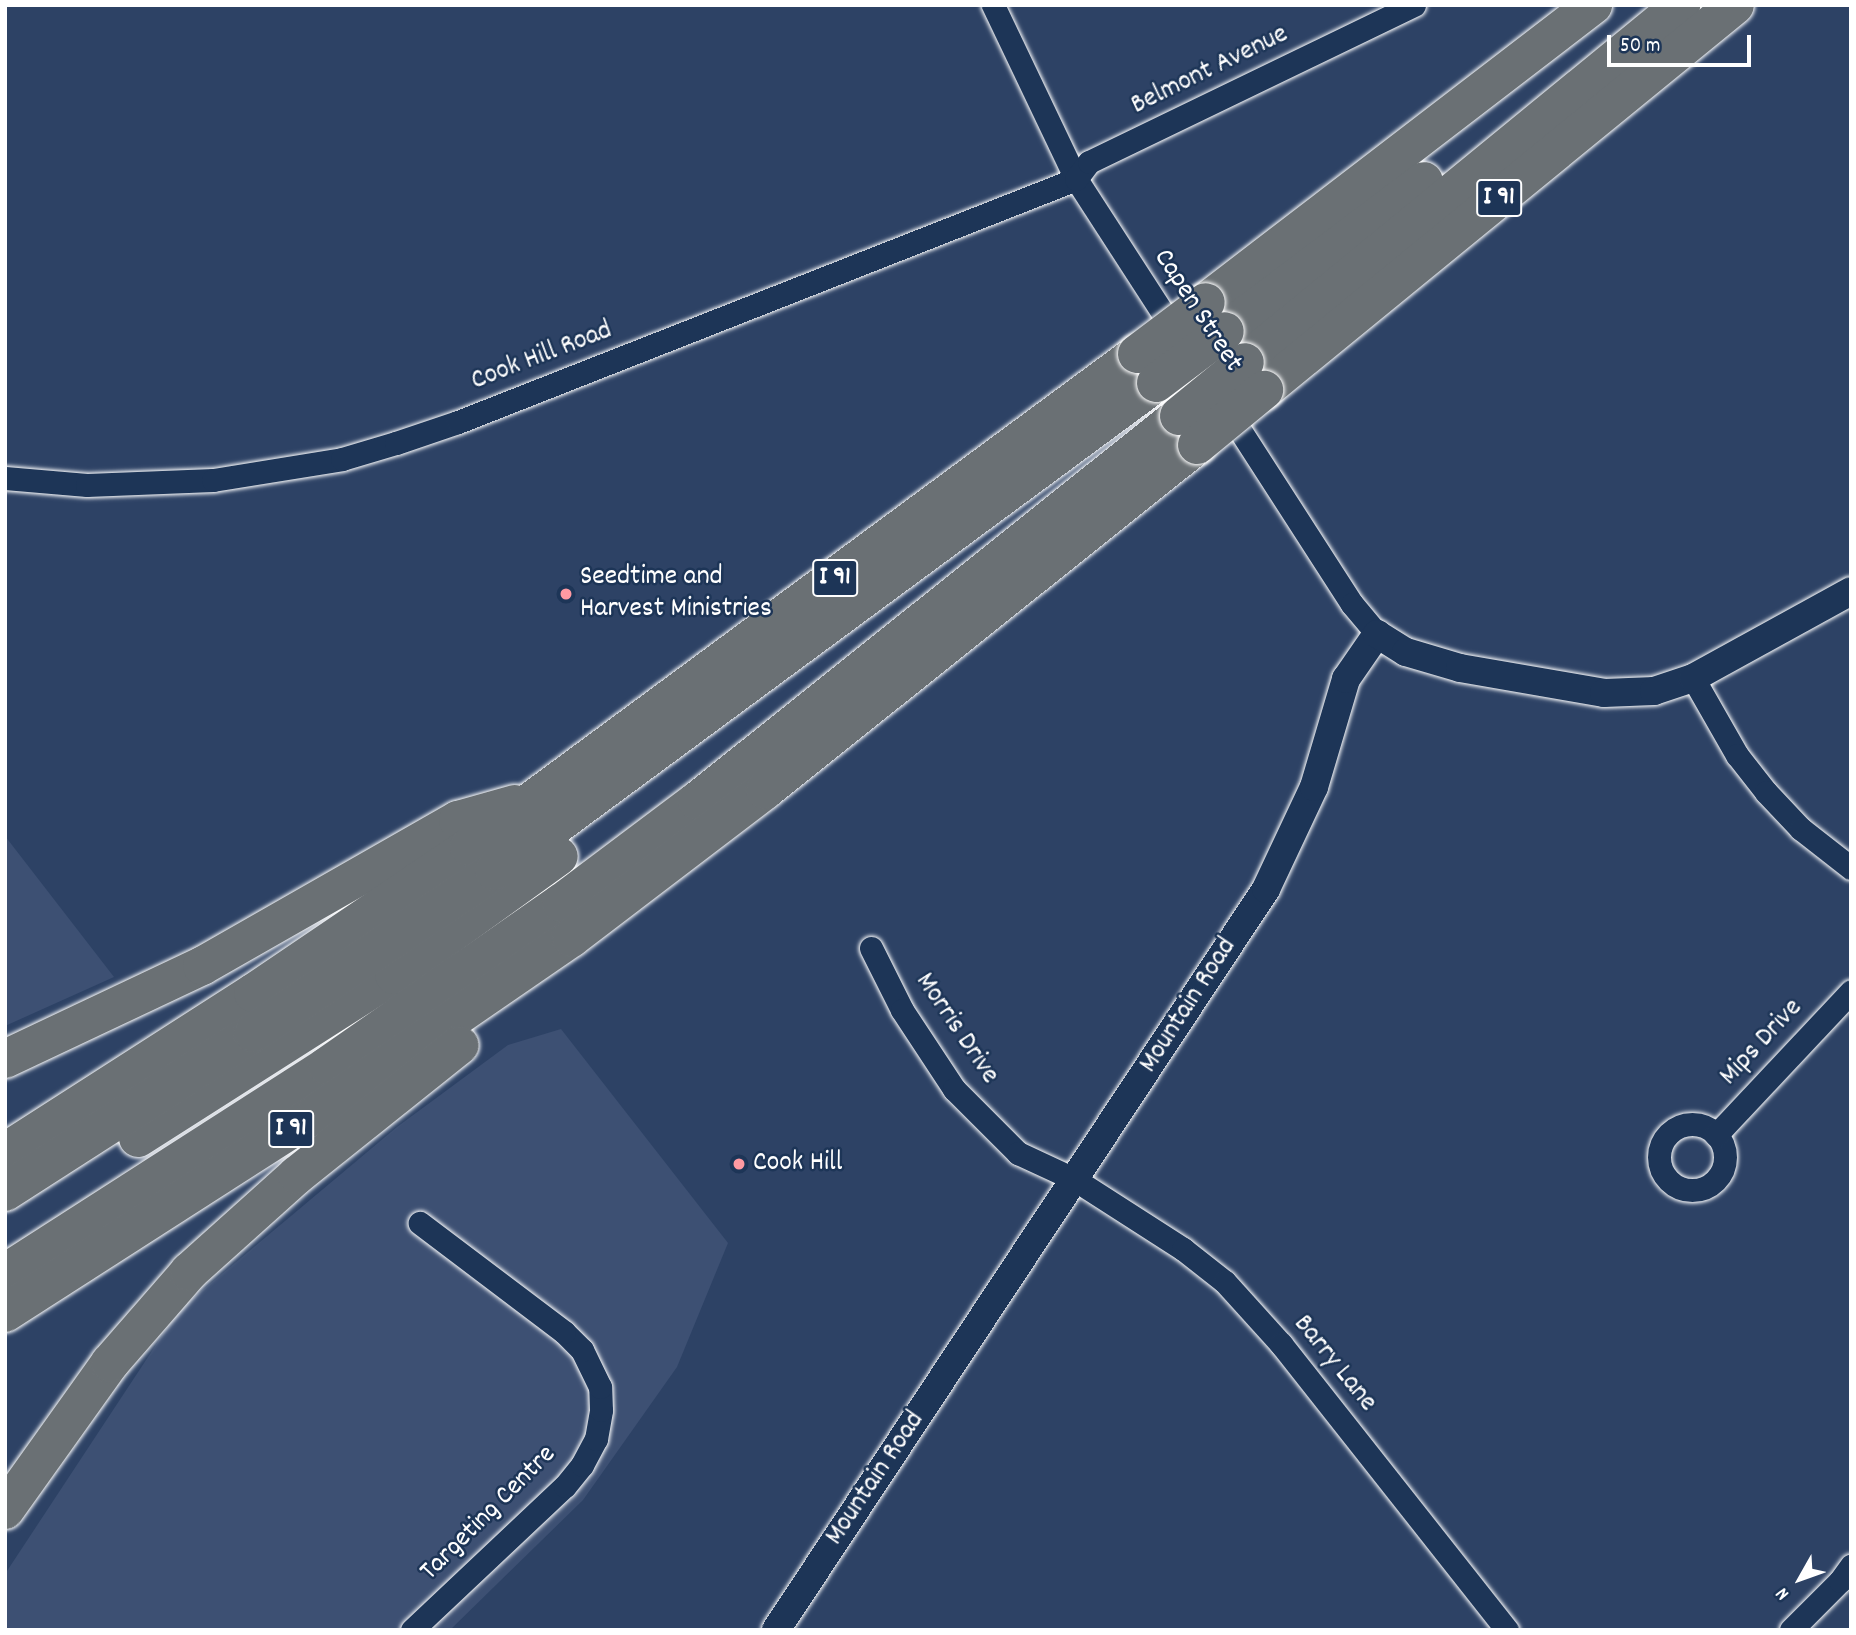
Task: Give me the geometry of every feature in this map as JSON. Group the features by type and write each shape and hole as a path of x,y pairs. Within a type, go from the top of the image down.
{"highway":[{"name":"I 91","path":"5,1312 315,1114 571,938 754,798 1188,430 1235,346 1593,5"},
{"path":"1235,346 1649,5"},
{"path":"1235,346 1681,5"},
{"name":"I 91","path":"5,1152 265,985 531,803 1147,368 1235,346 1735,5"},
{"path":"5,1220 352,1002 521,885 690,754 1147,368"},
{"path":"5,1247 524,912 825,689 907,634 1188,430"},
{"path":"5,1192 276,1018 494,871 920,557"},
{"path":"5,1273 318,1072 477,963 687,809 907,634"},
{"path":"5,1059 202,966 458,820 495,808 531,803"},
{"path":"5,1510 104,1371 189,1272 254,1211 350,1131 528,995 554,966 571,938"}],"street":[{"name":"Capen Street","path":"993,5 1076,180 1352,604 1377,634"},
{"name":"Belmont Avenue","path":"1076,180 1089,162 1414,5"},
{"name":"Cook Hill Road","path":"5,478 87,485 186,481 342,458 458,422 1076,180"},
{"path":"1377,634 1406,652 1460,668 1604,693 1654,691 1693,678 1851,591"},
{"name":"Mountain Road","path":"776,1630 1266,889 1314,787 1346,679 1377,634"},
{"path":"1693,678 1737,755 1766,792 1801,830 1851,868"},
{"name":"Morris Drive","path":"871,948 902,1010 954,1089 1018,1153 1074,1179"},
{"name":"Mips Drive","path":"1716,1135 1851,991"},
{"name":"Barry Lane","path":"1074,1179 1183,1249 1224,1282 1281,1344 1507,1630"},
{"name":"Targeting Centre","path":"412,1630 565,1486 582,1465 596,1438 601,1410 600,1387 582,1350 564,1332 420,1223"},
{"path":"1790,1630 1840,1581 1851,1566"}],"shaded area":[{"path":"5,836 114,977 5,1026"},
{"path":"561,1029 728,1243 677,1367 583,1500 450,1630 5,1630 5,1574 179,1310 397,1127 508,1045"}],"place":[{"name":"Seedtime and Harvest Ministries","path":"566,594"},
{"name":"Cook Hill","path":"739,1164"}]}
